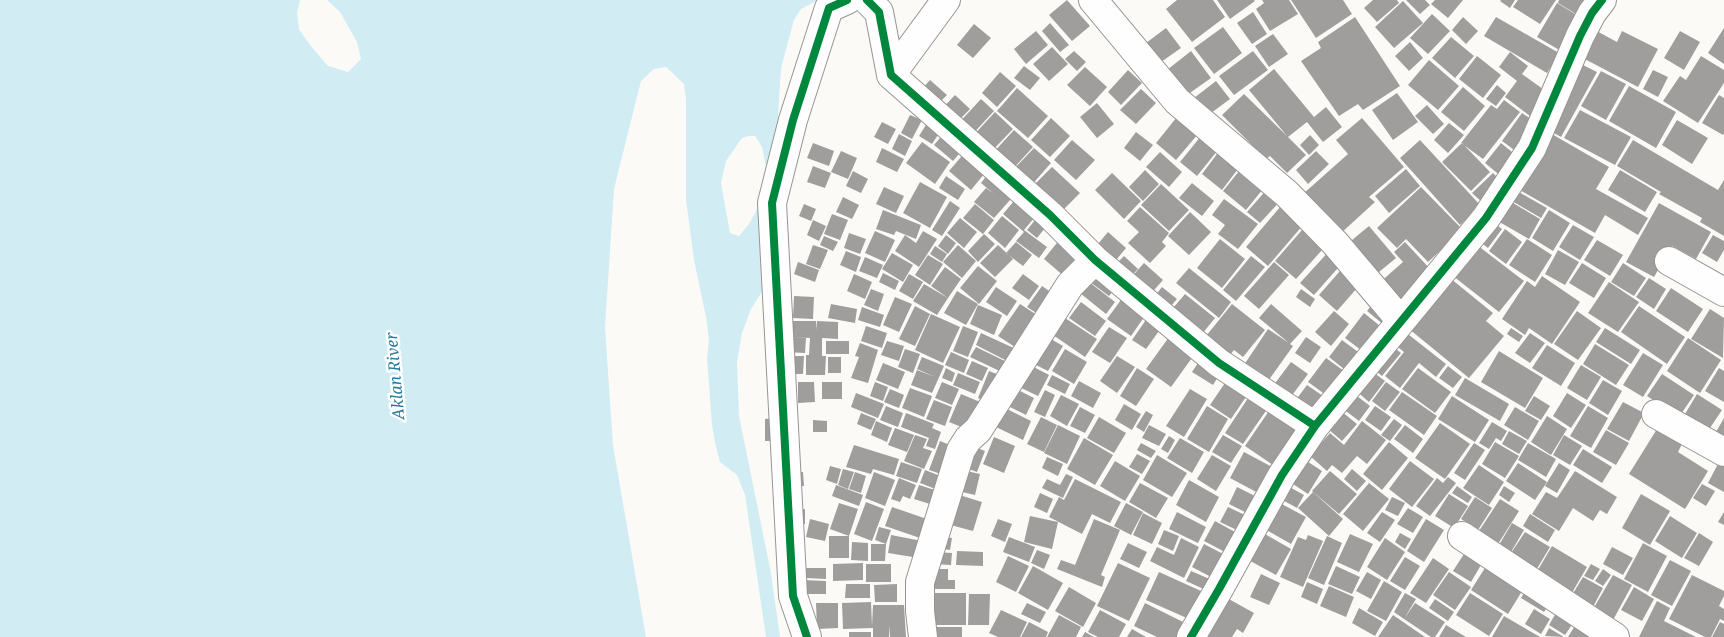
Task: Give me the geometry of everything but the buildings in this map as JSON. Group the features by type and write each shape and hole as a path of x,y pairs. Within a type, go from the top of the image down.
{"street":[{"path":"807,637 793,596 772,203 793,120 829,8 847,0"},
{"path":"867,0 879,12 891,75 1050,215 1095,260 1219,363 1315,426"},
{"path":"891,75 946,0"},
{"path":"1093,0 1177,100 1287,194 1335,243 1401,321"},
{"path":"1191,637 1282,475 1315,426 1486,218 1532,148 1580,36 1592,13 1602,0"},
{"path":"923,637 920,610 920,582 961,450 968,439 978,430 1070,285 1095,260"},
{"path":"1669,261 1724,292"},
{"path":"1656,414 1724,452"},
{"path":"1462,536 1615,637"}],"water":[{"name":"Aklan River","path":"0,0 300,0 297,13 299,29 328,66 348,72 361,59 357,42 340,12 327,0 823,0 816,1 801,9 794,20 781,68 769,257 763,290 751,309 742,333 737,362 739,416 771,573 780,637 766,637 745,495 737,475 720,462 715,443 707,358 709,340 694,260 686,200 686,100 684,84 666,67 654,69 641,81 614,189 605,327 613,445 646,637 0,637","holes":["755,136 762,147 767,172 761,199 755,213 739,236 730,233 721,183 726,161 742,138"]}],"cycle path":[{"path":"807,637 793,596 772,203 793,120 829,8 847,0"},
{"path":"867,0 879,12 891,75 1050,215 1095,260 1219,363 1315,426"},
{"path":"1191,637 1282,475 1315,426 1486,218 1532,148 1580,36 1592,13 1602,0"}]}
